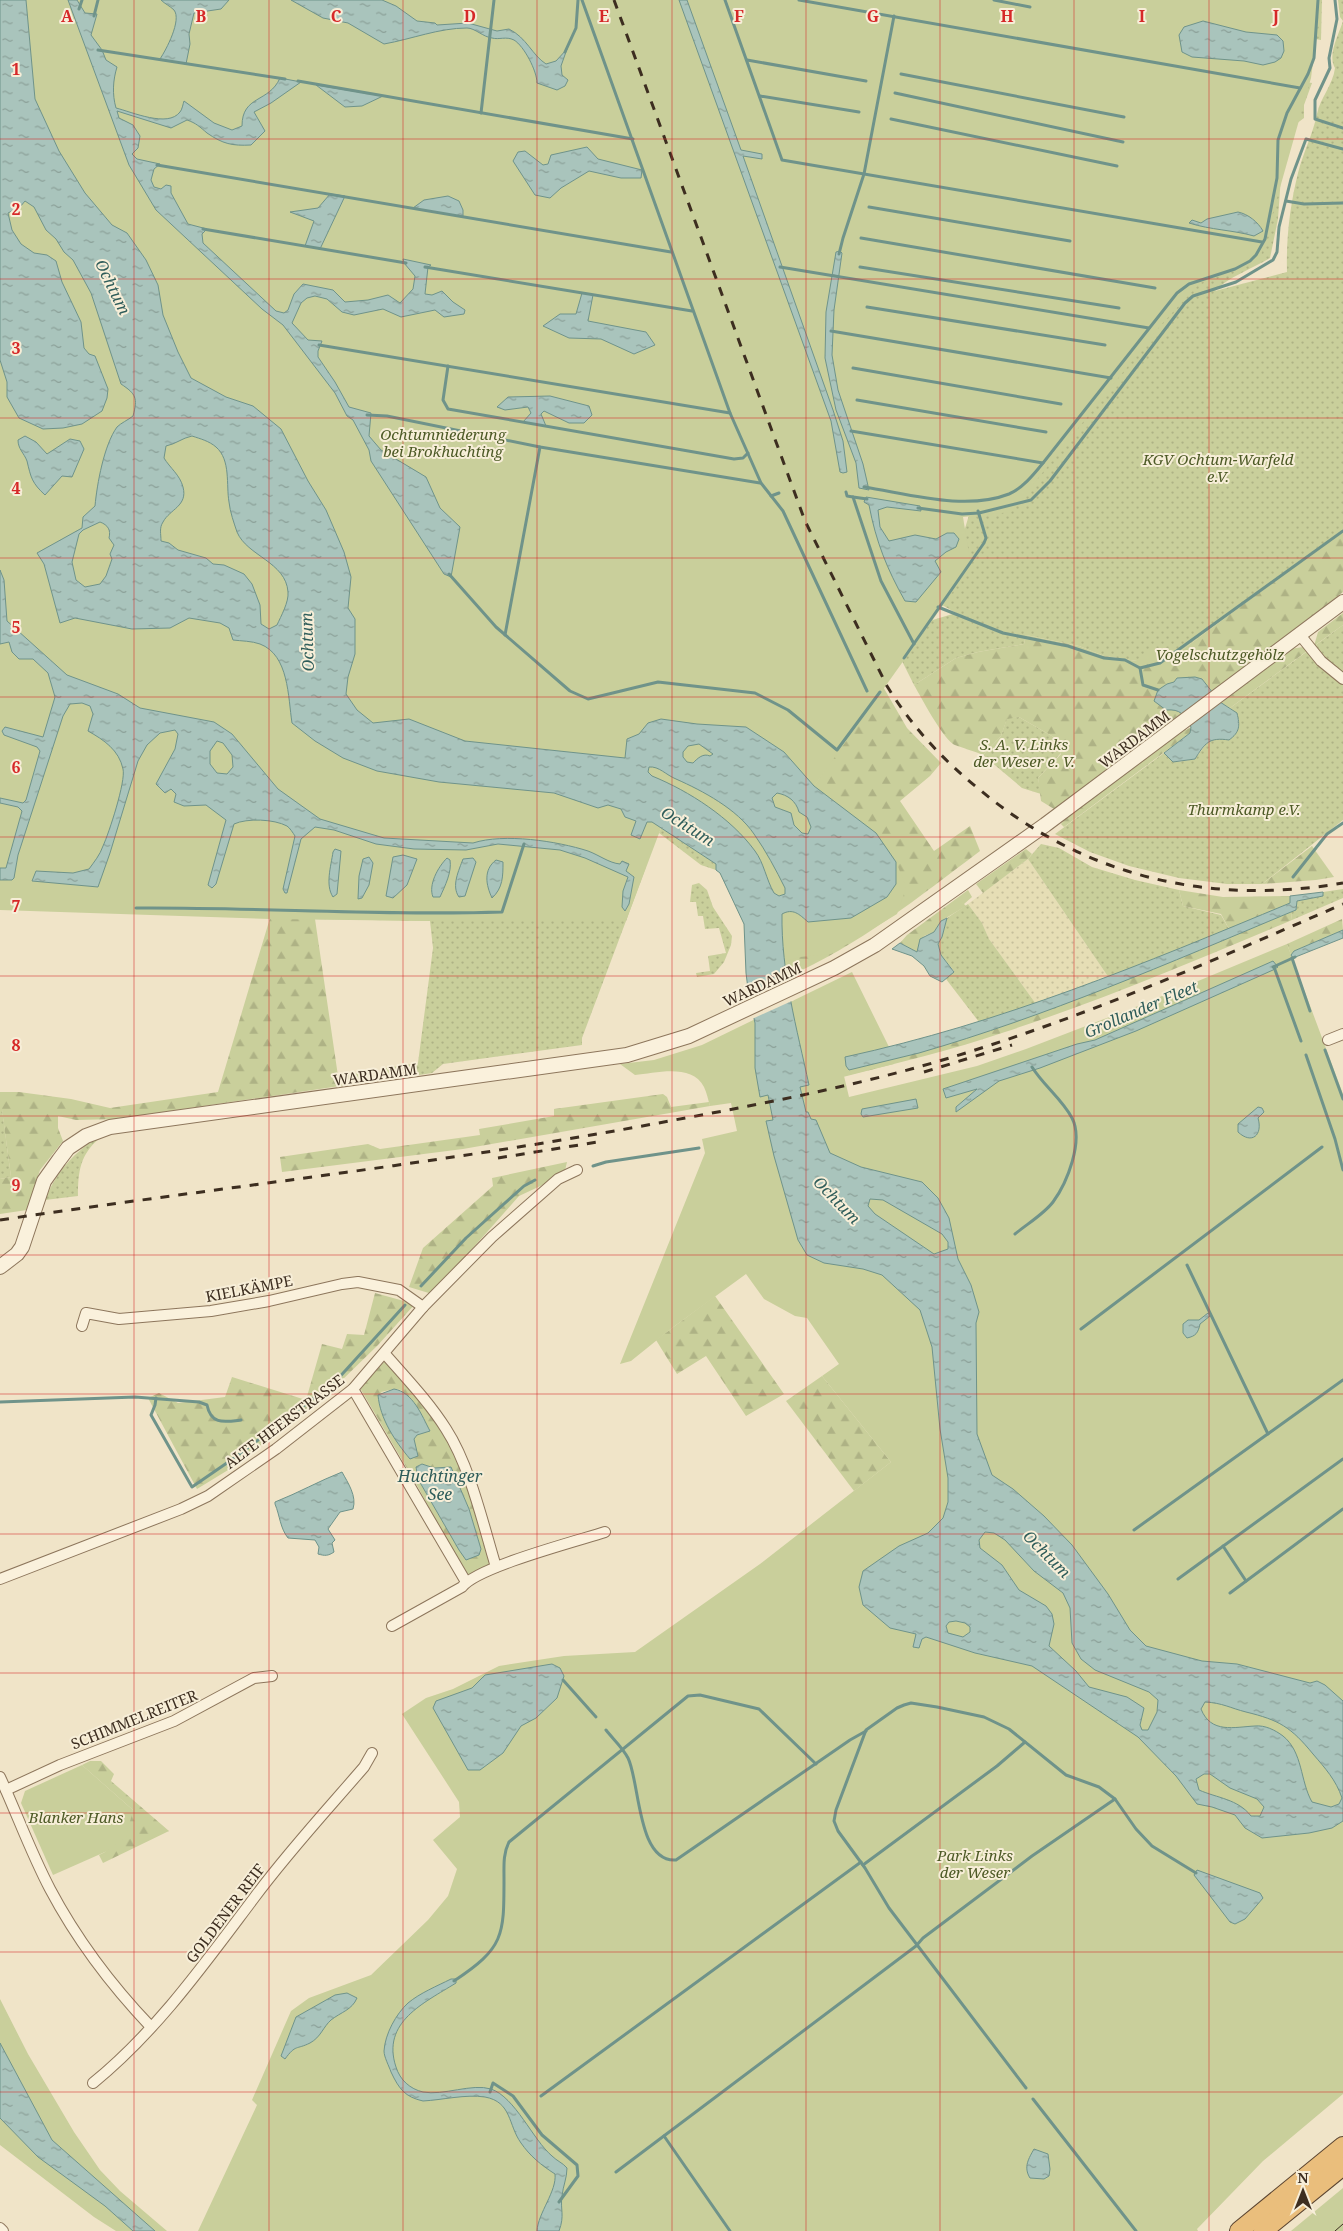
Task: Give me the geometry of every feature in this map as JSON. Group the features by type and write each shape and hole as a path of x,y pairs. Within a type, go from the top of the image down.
{"highway":[{"path":"1239,2231 1343,2146"},
{"path":"1263,2231 1343,2166"}],"street":[{"name":"WARDAMM","path":"0,1268 17,1254 22,1247 44,1181 68,1148 86,1136 110,1127 626,1055 689,1036 795,987 875,945 1045,825 1343,602"},
{"path":"1300,635 1321,661 1343,679"},
{"path":"1328,1040 1343,1034"},
{"name":"ALTE HEERSTRASSE","path":"0,1579 181,1509 208,1496 276,1449 353,1389 423,1308 500,1230 558,1179 577,1170"},
{"name":"KIELKÄMPE","path":"82,1326 86,1313 119,1319 201,1312 358,1282 399,1290 423,1308"},
{"path":"385,1354 417,1390 447,1430 475,1497 496,1566"},
{"path":"353,1389 466,1582"},
{"path":"392,1626 496,1566 605,1532"},
{"name":"SCHIMMELREITER","path":"6,1790 66,1763 174,1721 254,1678 272,1676"},
{"name":"GOLDENER REIF","path":"93,2083 113,2066 151,2027 192,1981 286,1858 364,1767 372,1753"},
{"path":"0,1777 48,1887 65,1917 106,1977 151,2027"},
{"path":"0,2228 3,2231"}],"shaded area":[{"path":"1028,859 1109,978 1036,1004 989,939 982,923 968,904"}],"green space":[{"name":"Ochtumniederung bei Brokhuchting","path":"0,0 1321,0 1311,78 1259,262 1200,283 1160,326 1011,512 963,517 971,566 815,785 878,833 896,861 906,888 897,914 831,954 800,957 786,961 789,976 749,997 744,924 720,873 716,870 716,864 661,828 626,921 270,919 0,910"},
{"name":"KGV Ochtum-Warfeld e.V.","path":"687,0 1322,0 1321,40 1291,35 1287,79 1312,83 1304,105 1304,118 1284,133 1278,219 1270,258 1233,277 1215,291 1287,272 1288,235 1295,185 1321,102 1334,74 1333,51 1343,21 1343,530 1166,662 1137,661 1104,656 1079,646 1026,635 1024,644 956,658 914,685 901,659 926,622 956,613 942,605 969,515"},
{"path":"1338,0 1343,0 1343,21 1340,17"},
{"name":"Vogelschutzgehölz","path":"1343,530 1343,592 1212,692 1202,679 1177,678 1175,682 1167,684 1166,710 1176,709 1182,713 1054,809 1041,801 1038,778 1061,754 1057,739 1019,717 1007,719 1001,736 983,755 958,746 953,744 943,733 914,685 956,658 1024,644 1026,635 1079,646 1104,656 1137,661 1154,647 1166,662"},
{"path":"1343,613 1343,625 1314,646 1318,632"},
{"name":"Thurmkamp e.V.","path":"1343,625 1343,820 1262,884 1227,884 1179,878 1129,866 1090,852 1055,834 1164,753 1177,762 1195,759 1209,740 1217,738 1229,740 1236,733 1239,724 1237,716 1230,708"},
{"path":"1303,647 1307,651 1230,708 1221,703 1290,649"},
{"path":"882,685 907,728 941,763 930,776 900,801 934,851 970,826 980,851 911,903 863,936 839,951 787,977 781,939 814,786"},
{"name":"S. A. V. Links der Weser e. V.","path":"1019,717 1057,739 1061,753 1038,778 1041,794 1022,788 983,755 1001,736 1007,718"},
{"path":"1184,727 1186,730 1191,727 1190,733 1064,827 1061,824 1067,816"},
{"path":"661,828 716,864 716,870 701,865 659,833"},
{"path":"1041,844 1059,848 1092,867 1135,880 1179,890 1183,906 1221,915 1229,929 1109,978 1028,859"},
{"path":"1312,846 1334,877 1262,884"},
{"path":"1026,849 1032,854 1028,859 983,893 976,884"},
{"path":"646,867 626,921 514,918 430,921 315,919 338,1076 359,1073 360,1083 116,1119 76,1120 58,1116 58,1128 63,1141 40,1170 27,1210 0,1214 0,1179 11,1177 2,1110 0,1110 0,1092 19,1092 71,1099 110,1108 218,1092 273,908"},
{"path":"699,883 707,890 713,907 732,936 731,945 724,962 714,974 697,977 696,973 710,971 708,956 726,953 719,928 705,929 703,916 698,916 696,902 690,902 692,885"},
{"path":"1343,889 1343,898 1292,920 1291,912 1296,910 1297,901 1323,896 1323,892"},
{"path":"968,890 972,897 964,904 966,906 941,921 934,932 924,936 917,952 900,943 907,935"},
{"path":"1179,890 1223,897 1290,896 1291,903 1229,929 1221,914 1183,906"},
{"path":"968,904 982,923 989,939 1036,1004 979,1022 946,979 954,971 941,955 938,944 947,918"},
{"path":"1291,912 1292,920 1185,965 1077,1007 965,1045 843,1077 849,1070 962,1038 1073,999"},
{"path":"514,918 626,921 582,1038 582,1045 443,1064 432,1073 388,1080 386,1068 418,1063 433,948 430,921"},
{"path":"1342,919 1343,930 1294,951 1291,955 1287,944"},
{"name":"Park Links der Weser","path":"1287,944 1343,1094 1343,2094 1263,2161 1197,2229 1198,2231 198,2231 257,2105 252,2100 291,2011 309,1998 371,1975 428,1920 448,1896 457,1869 433,1840 460,1817 459,1802 402,1714 426,1698 453,1689 499,1666 564,1656 635,1652 760,1564 891,1462 822,1376 839,1364 807,1318 795,1316 764,1299 746,1274 672,1328 631,1361 620,1364 705,1153 702,1139 737,1131 731,1103 710,1106 704,1087 691,1075 673,1071 635,1075 620,1064 654,1060 702,1045 852,972 889,1047 894,1064 844,1076 849,1097 977,1066 1026,1049 1138,1006"},
{"path":"663,1094 667,1097 671,1107 709,1102 710,1106 463,1149 282,1172 280,1157 368,1144 380,1149 480,1135 479,1129 554,1116 554,1109"},
{"path":"2,1109 11,1177 0,1179 0,1110"},
{"path":"97,1138 100,1138 84,1157 80,1171 78,1196 45,1200 54,1181 66,1165"},
{"path":"567,1162 564,1175 519,1196 432,1294 409,1287 423,1248 493,1186 492,1178"},
{"path":"375,1293 415,1304 378,1345 337,1385 233,1467 197,1489 148,1398 159,1393 178,1403 225,1397 232,1377 306,1400 322,1344 342,1349 347,1334 364,1335"},
{"path":"715,1296 784,1394 746,1416 706,1356 677,1374 656,1340"},
{"path":"384,1362 387,1362 430,1413 442,1431 458,1463 476,1513 491,1564 468,1575 463,1572 419,1489 360,1388","holes":["394,1389 401,1390 430,1431 417,1435 414,1439 381,1392","422,1464 434,1468 451,1467 469,1509 481,1549 448,1531 418,1479 416,1467"]},
{"path":"822,1376 891,1462 854,1491 786,1401"},
{"path":"90,1761 101,1761 114,1774 111,1781 169,1831 103,1863 99,1855 105,1852 133,1810 82,1765"},
{"name":"Blanker Hans","path":"82,1765 133,1810 126,1837 105,1852 53,1875 21,1803 25,1791"},
{"path":"0,1999 28,2054 74,2132 100,2170 120,2191 167,2231 116,2231 94,2217 0,2145"},
{"path":"1343,2188 1343,2231 1291,2231"}],"water":[{"name":"Ochtum","path":"0,0 26,0 35,99 59,151 85,193 112,225 127,233 146,260 158,285 163,315 191,378 226,397 253,406 281,429 308,481 326,510 344,552 351,577 348,608 355,619 355,654 348,677 346,694 357,710 373,723 409,719 465,741 625,758 627,739 639,734 648,723 661,719 697,724 746,727 784,752 814,786 876,833 896,862 896,884 887,897 851,918 808,922 799,914 793,912 782,914 782,936 787,979 809,1085 800,1087 806,1112 808,1112 811,1119 816,1120 830,1153 861,1167 922,1182 938,1198 949,1218 958,1259 971,1285 979,1312 976,1323 977,1434 992,1475 1013,1489 1044,1516 1072,1545 1108,1594 1130,1630 1146,1646 1202,1661 1237,1664 1310,1683 1317,1681 1325,1685 1343,1701 1343,1821 1332,1828 1309,1833 1262,1838 1245,1828 1235,1815 1197,1804 1176,1776 1138,1737 1032,1666 975,1653 926,1637 922,1639 919,1648 913,1647 916,1634 890,1628 863,1605 859,1587 863,1571 899,1546 928,1533 943,1518 948,1502 948,1478 940,1429 932,1347 920,1310 882,1275 863,1269 824,1263 807,1255 798,1240 766,1121 773,1120 768,1095 760,1097 755,1068 755,1023 746,973 744,924 720,873 716,870 716,864 652,822 647,822 640,839 631,835 636,821 625,817 621,809 608,805 598,808 554,793 439,782 377,771 343,758 315,741 292,723 288,689 282,667 270,649 257,643 233,640 229,628 220,623 189,618 170,628 132,629 75,618 60,623 44,564 37,553 82,528 83,517 95,506 99,476 108,444 117,427 133,416 135,401 133,394 121,384 91,293 73,260 46,230 34,207 25,201 20,207 8,213 12,230 21,244 34,253 47,255 56,261 62,282 81,322 84,348 89,354 95,356 108,389 102,411 82,424 63,428 43,429 19,418 7,397 7,382 0,360","holes":["192,436 205,440 221,452 226,466 228,495 237,532 249,547 281,573 286,582 288,592 286,604 277,625 269,629 261,624 260,605 252,584 244,574 224,565 213,564 206,558 178,550 169,543 161,541 160,531 162,524 181,503 184,493 180,479 164,458 166,446","100,522 107,526 109,530 109,538 114,545 110,554 112,559 106,576 100,584 85,587 76,580 72,562 79,534","699,744 713,754 701,756 693,763 687,762 683,757 683,752 688,746","649,767 659,769 708,795 729,809 747,825 767,854 785,888 785,894 779,896 774,893 755,851 734,827 695,798 652,776 648,772","777,793 791,799 799,812 807,817 811,827 808,834 802,833 794,825 791,813 775,807 772,798","870,1199 883,1200 942,1234 948,1242 948,1249 934,1254 875,1214 868,1206","985,1532 994,1533 1005,1540 1034,1571 1063,1593 1070,1608 1072,1643 1081,1659 1095,1670 1149,1692 1158,1700 1157,1712 1148,1730 1142,1730 1140,1725 1144,1708 1127,1697 1089,1687 1076,1671 1049,1646 1054,1624 1052,1614 1046,1606 1019,1590 1002,1565 980,1548 979,1540","949,1622 965,1623 970,1627 970,1632 963,1637 948,1633 946,1626","1205,1702 1267,1718 1284,1726 1298,1737 1330,1775 1342,1798 1339,1804 1331,1807 1312,1802 1298,1758 1289,1743 1280,1734 1262,1726 1231,1728 1217,1726 1205,1717 1201,1709","1204,1774 1210,1774 1230,1788 1257,1799 1264,1807 1260,1816 1251,1816 1246,1810 1227,1800 1199,1790 1196,1779"]},
{"path":"68,0 77,0 85,13 97,14 91,35 102,50 106,60 117,67 114,87 116,108 150,118 167,119 174,117 180,112 184,101 214,123 232,130 242,126 246,109 269,92 280,78 301,82 271,103 254,112 265,131 251,145 233,145 223,142 187,120 171,128 117,111 119,118 133,125 140,136 138,148 132,154 137,159 160,164 154,169 151,180 154,187 161,189 166,185 171,186 171,193 188,224 207,229 202,234 203,243 276,311 284,313 288,310 294,294 303,284 333,290 345,302 368,300 388,295 400,303 413,289 415,276 403,259 431,265 428,267 425,294 432,295 442,291 465,310 464,314 444,317 435,310 401,317 383,309 354,315 342,312 327,299 315,296 307,298 301,303 292,323 308,340 322,341 318,357 349,407 371,413 369,436 381,450 426,477 440,508 460,527 451,577 444,574 371,461 369,450 353,420 347,416 335,393 283,325 262,309 156,210 129,165"},
{"path":"161,0 229,0 221,9 194,13 189,34 190,44 186,64 160,59 175,28 176,21 174,10"},
{"path":"291,0 382,0 396,6 417,21 435,23 437,25 468,23 497,31 509,29 520,37 546,64 556,61 567,49 561,66 562,75 568,80 565,86 557,90 537,83 535,72 526,53 518,43 511,39 489,37 473,29 457,28 384,44 348,23 323,18"},
{"path":"679,0 687,0 741,150 762,154 762,159 743,156 833,410 843,441 847,472 840,472 831,421"},
{"path":"1203,21 1246,32 1277,35 1283,41 1284,51 1281,58 1275,62 1263,65 1244,61 1192,57 1182,52 1179,35 1184,27"},
{"path":"316,85 383,96 362,106 345,107"},
{"path":"587,147 598,159 642,170 641,178 621,178 589,171 561,188 550,198 535,195 513,161 518,152 525,151 543,165 548,164 551,155"},
{"path":"330,194 345,196 320,249 305,246 314,221 290,212 318,208"},
{"path":"448,196 459,201 463,210 463,217 413,208 424,200"},
{"path":"1238,212 1252,219 1263,231 1254,236 1189,223 1192,220 1201,223 1207,219"},
{"path":"840,251 842,253 834,310 832,355 838,390 863,464 869,490 859,488 856,463 836,410 825,358 826,312 836,252"},
{"path":"582,293 593,295 588,321 646,332 655,345 634,354 601,339 569,338 543,326 560,314 576,314"},
{"path":"550,396 589,406 592,415 584,423 569,423 544,411 541,414 546,426 523,422 531,413 528,407 505,410 497,407 508,397"},
{"path":"25,436 36,442 47,454 70,439 80,441 84,449 72,477 62,476 45,495 33,480 27,461 19,446 18,440"},
{"path":"866,497 920,506 921,511 887,507 878,510 880,527 889,541 915,535 936,539 947,533 954,533 959,539 956,547 935,561 941,572 916,602 905,601 893,578 879,543 869,505 864,502"},
{"path":"0,570 4,580 7,621 67,675 118,694 140,708 214,722 232,734 278,789 320,819 384,838 473,843 515,838 546,841 575,847 612,862 620,864 622,861 629,864 626,871 634,877 629,904 625,911 622,907 623,891 628,877 585,858 560,850 498,844 466,850 414,849 376,844 334,830 315,827 301,839 287,893 285,893 283,889 295,836 287,826 260,820 234,824 216,884 212,888 208,885 226,820 206,805 184,806 174,802 176,794 171,789 165,793 156,784 175,749 178,734 175,730 160,733 147,745 138,761 98,887 32,881 36,871 73,873 89,869 102,849 116,807 123,775 121,762 110,746 88,731 93,714 90,706 82,703 70,704 63,716 18,855 14,878 12,880 0,880 0,868 6,868 22,811 18,807 0,803 0,798 23,803 26,800 40,751 37,747 4,735 2,731 5,727 43,737 55,697 48,673 33,659 19,659 12,652 9,642 0,644","holes":["217,741 223,743 232,755 233,767 227,774 217,773 210,764 210,751"]},
{"path":"1195,677 1202,679 1220,702 1237,713 1238,728 1229,740 1217,739 1208,742 1195,759 1173,762 1164,753 1190,733 1191,727 1181,713 1175,710 1166,710 1154,701 1158,690 1174,682 1177,678"},
{"path":"335,849 341,851 337,894 333,897 329,881"},
{"path":"403,855 417,859 407,885 393,898 386,896 393,857"},
{"path":"369,857 373,863 369,885 362,898 358,899 359,876 363,859"},
{"path":"447,858 450,860 448,879 440,897 433,897 432,887 435,876"},
{"path":"473,858 476,862 465,896 459,897 456,888 456,878 463,859"},
{"path":"496,860 503,862 502,877 500,886 492,898 488,888 487,873"},
{"path":"1323,892 1323,896 1297,901 1296,910 1061,1006 919,1053 849,1070 846,1066 845,1057 960,1027 1016,1009 1126,970 1235,926 1290,903 1290,896"},
{"path":"947,918 938,944 941,955 954,972 942,982 930,976 924,966 912,956 892,949 900,943 917,952 920,939 934,932 941,921"},
{"path":"1343,930 1343,938 1293,958 1291,955 1294,951"},
{"path":"1273,961 1278,967 1273,970 1136,1031 1040,1068 999,1081 956,1112 956,1107 977,1089 946,1098 943,1089 1077,1044 1095,1040"},
{"path":"916,1099 918,1108 863,1117 861,1114 862,1109"},
{"path":"1258,1107 1262,1108 1264,1112 1258,1118 1258,1133 1252,1138 1243,1136 1238,1132 1238,1124"},
{"path":"1208,1313 1210,1316 1200,1324 1196,1334 1187,1338 1183,1333 1183,1324 1188,1320 1199,1320"},
{"name":"Huchtinger See","path":"394,1389 401,1391 412,1400 430,1431 417,1435 414,1439 418,1456 410,1459 389,1429 379,1404 378,1395"},
{"name":"Huchtinger See","path":"422,1464 434,1468 451,1467 469,1509 481,1549 479,1555 466,1560 459,1550 418,1479 416,1467"},
{"path":"342,1472 353,1494 353,1509 340,1512 328,1529 335,1540 332,1543 334,1552 326,1555 318,1554 319,1547 315,1540 288,1538 282,1526 275,1502"},
{"path":"552,1664 560,1668 564,1676 557,1698 536,1718 521,1726 503,1753 480,1770 468,1770 433,1708 436,1701 472,1688 485,1675"},
{"path":"1197,1870 1260,1893 1263,1898 1245,1919 1235,1924 1230,1922 1194,1875"},
{"path":"451,1979 456,1979 456,1983 419,2007 400,2026 395,2038 393,2051 398,2072 406,2083 414,2089 423,2092 431,2093 466,2088 483,2088 491,2089 508,2101 545,2149 567,2168 562,2196 562,2221 559,2231 537,2231 538,2224 553,2188 555,2174 524,2148 505,2109 500,2104 494,2100 478,2096 423,2101 407,2095 391,2072 384,2051 386,2038 395,2019 413,1999"},
{"path":"347,1993 357,1998 352,2005 331,2020 314,2041 294,2049 285,2059 281,2056 296,2017 335,1995"},
{"path":"0,2043 52,2140 155,2231 133,2231 105,2206 38,2157 0,2118"},
{"path":"1034,2149 1048,2154 1049,2176 1044,2179 1030,2178 1028,2174 1028,2163"}],"pier":[{"path":"790,976 794,1000 752,1019 746,998"}],"waterway":[{"path":"79,9 82,0"},
{"path":"94,16 98,0"},
{"path":"481,113 494,0"},
{"path":"565,52 576,28 578,0"},
{"path":"582,0 730,413 761,483 783,511 867,691"},
{"path":"725,0 782,160 1262,242"},
{"path":"799,0 1300,88"},
{"path":"994,0 1030,7"},
{"path":"864,487 918,497 956,501 992,499 1009,494 1019,488 1040,467 1177,293 1189,284 1235,269 1250,261 1256,255 1265,239 1277,178 1278,140 1287,113 1308,74 1314,58 1318,0"},
{"path":"1335,0 1337,19 1329,58 1330,68 1315,100 1315,119 1343,128"},
{"path":"839,254 864,174 894,16"},
{"path":"98,50 285,79"},
{"path":"747,60 866,81"},
{"path":"901,74 1124,117"},
{"path":"298,81 633,139"},
{"path":"895,93 1123,142"},
{"path":"760,96 859,112"},
{"path":"891,119 1117,166"},
{"path":"918,508 962,514 979,513 1031,500 1050,481 1185,303 1193,296 1236,282 1273,260 1277,252 1279,227 1291,179 1306,139 1343,149"},
{"path":"157,165 671,252"},
{"path":"1286,201 1304,204 1343,203"},
{"path":"869,207 1070,241"},
{"path":"203,229 406,263"},
{"path":"861,238 1155,288"},
{"path":"425,267 692,311"},
{"path":"780,267 1149,328"},
{"path":"860,267 1119,308"},
{"path":"867,307 1105,345"},
{"path":"831,331 1111,378"},
{"path":"319,345 730,413"},
{"path":"448,366 443,400 448,409 734,459 743,458 748,453"},
{"path":"853,368 1061,404"},
{"path":"857,400 1046,432"},
{"path":"367,415 387,416 540,447 760,483"},
{"path":"851,431 1043,463"},
{"path":"505,635 540,447"},
{"path":"846,492 847,496 853,497 881,581 914,644"},
{"path":"771,496 779,493"},
{"path":"853,497 867,499"},
{"path":"904,658 984,543 986,538 978,511"},
{"path":"1140,668 1160,663 1343,531"},
{"path":"449,574 496,627 570,691 588,699 658,682 755,693 788,710 837,750 880,692"},
{"path":"938,607 1003,633 1068,646 1104,658 1125,660 1140,668 1143,685 1158,690"},
{"path":"1293,877 1327,834 1343,823"},
{"path":"136,908 410,913 502,912 524,844"},
{"name":"Grollander Fleet","path":"1273,967 1295,957"},
{"path":"1292,958 1310,1011"},
{"path":"1274,967 1301,1041"},
{"path":"1325,1050 1343,1099"},
{"path":"1306,1055 1335,1139 1343,1170"},
{"path":"1015,1234 1040,1215 1053,1202 1064,1184 1075,1150 1075,1127 1072,1118 1032,1067"},
{"path":"1081,1329 1322,1147"},
{"path":"593,1166 606,1162 699,1148"},
{"path":"421,1286 466,1238 524,1186 535,1180"},
{"path":"1187,1265 1268,1434"},
{"path":"156,1398 151,1415 192,1487 237,1456 335,1382 405,1305"},
{"path":"1134,1530 1343,1380"},
{"path":"0,1402 135,1397 199,1402 207,1405 212,1416 219,1421 241,1420"},
{"path":"1178,1579 1343,1459"},
{"path":"1230,1593 1343,1509"},
{"path":"1223,1546 1246,1581"},
{"path":"563,1680 596,1717"},
{"path":"454,1981 483,1959 498,1939 503,1914 504,1860 509,1842 688,1696 700,1695 759,1709 816,1764"},
{"path":"1026,2088 889,1908 865,1868 838,1831 834,1821 836,1810 866,1730 897,1708 911,1703 984,1717 1009,1729 1066,1775 1099,1787 1115,1799 1136,1829 1152,1846 1196,1873"},
{"path":"606,1730 628,1758 642,1819 654,1849 663,1857 676,1860 850,1740 866,1731"},
{"path":"863,1865 997,1766 1025,1742"},
{"path":"616,2172 916,1946 923,1938 1032,1856 1115,1799"},
{"path":"541,2096 861,1862"},
{"path":"490,2092 493,2083 513,2096 542,2135 577,2165 578,2176 559,2202"},
{"path":"1033,2099 1136,2231"},
{"path":"664,2136 730,2231"}],"tram line":[{"path":"1335,2231 1343,2224"}],"railway":[{"path":"614,0 805,521 887,686 918,729 966,779 1020,820 1062,844 1106,864 1151,878 1197,887 1245,890 1294,889 1343,883"},
{"path":"0,1220 502,1150 698,1116 843,1086 957,1056 1070,1017 1180,974 1343,904"},
{"path":"924,1072 1012,1045"},
{"path":"498,1158 604,1141"}]}
